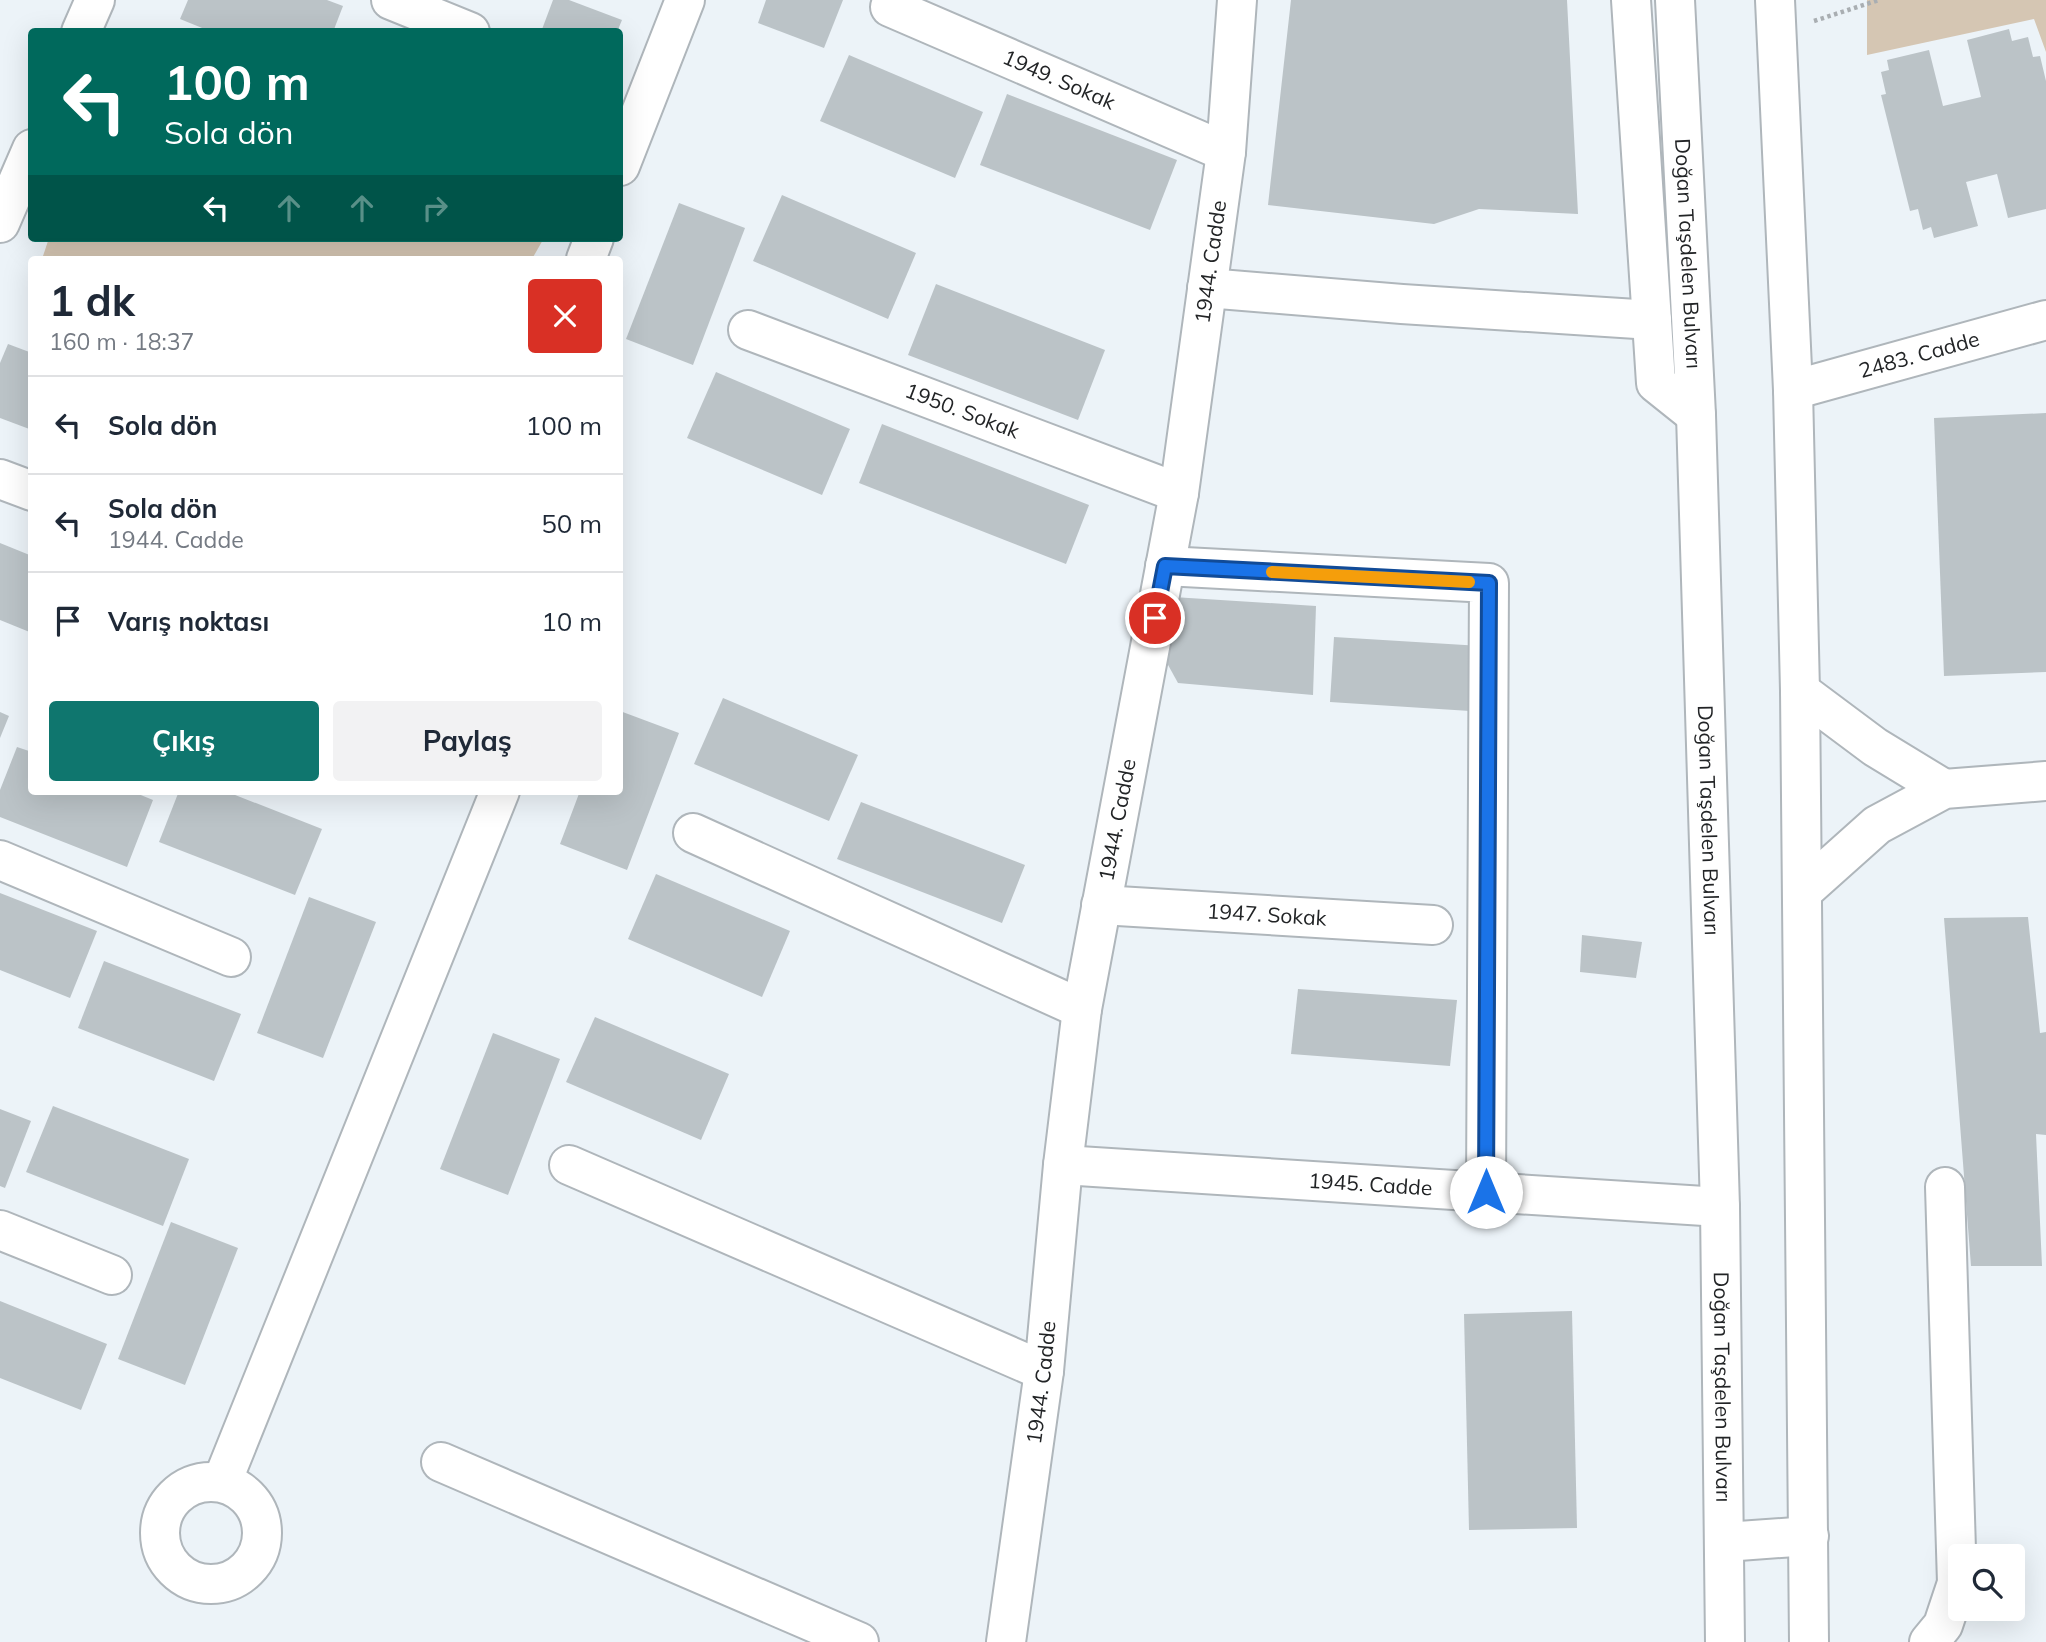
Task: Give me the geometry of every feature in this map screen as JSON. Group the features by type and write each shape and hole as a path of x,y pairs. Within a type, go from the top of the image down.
{"street":[{"path":"83,28 95,0"},
{"path":"391,0 460,28"},
{"path":"623,158 685,0"},
{"name":"1944. Cadde","path":"1006,1642 1044,1371 1063,1165 1082,1009 1178,493 1226,152 1237,0"},
{"path":"1632,0 1656,383 1696,415"},
{"name":"Doğan Taşdelen Bulvarı","path":"1675,0 1696,415 1720,1207 1725,1642"},
{"name":"1949. Sokak","path":"890,7 1226,152"},
{"path":"1776,17 1793,390 1800,691 1809,1642"},
{"path":"0,223 28,158"},
{"path":"1207,288 1652,320"},
{"name":"2483. Cadde","path":"1793,390 2046,320"},
{"name":"1950. Sokak","path":"748,330 1178,493"},
{"path":"0,479 28,490"},
{"path":"1165,566 1489,583 1486,1192"},
{"path":"1800,691 1875,747 1944,789"},
{"path":"1802,892 1877,825 1944,789 2046,781"},
{"path":"222,1482 498,795"},
{"path":"693,833 1082,1009"},
{"path":"0,860 231,957"},
{"name":"1947. Sokak","path":"1101,905 1433,925"},
{"path":"569,1165 1044,1371"},
{"name":"1945. Cadde","path":"1063,1165 1720,1207"},
{"path":"1929,1642 1943,1625 1958,1583 1945,1187"},
{"path":"0,1230 112,1275"},
{"path":"440,1462 859,1642"},
{"path":"1725,1542 1809,1536"}],"path":[{"path":"1776,17 1880,0"}],"shaded area":[{"path":"1867,0 2046,0 2046,52 2034,19 1867,55"},
{"path":"48,242 542,242 534,256 43,256"}],"building":[{"path":"188,0 327,0 343,6 335,28 202,28 180,19"},
{"path":"553,0 569,0 622,20 619,28 542,28"},
{"path":"766,0 843,0 824,48 758,23"},
{"path":"1291,0 1567,0 1578,214 1479,209 1434,224 1268,205"},
{"path":"2009,29 2012,41 2028,37 2033,57 2040,56 2046,81 2046,209 2008,218 1997,174 1966,182 1978,226 1934,238 1931,227 1923,230 1918,209 1910,211 1881,95 1886,94 1881,72 1889,70 1887,60 1929,50 1943,106 1981,97 1967,40"},
{"path":"849,55 983,112 955,178 820,121"},
{"path":"1007,94 1177,160 1150,230 980,165"},
{"path":"782,195 916,253 888,319 753,261"},
{"path":"679,203 745,228 693,365 626,339"},
{"path":"936,284 1105,350 1078,420 908,355"},
{"path":"8,344 28,352 28,428 0,418 0,363"},
{"path":"716,372 850,429 822,495 687,438"},
{"path":"2046,413 2046,672 1944,676 1934,418"},
{"path":"882,424 1089,505 1066,564 859,483"},
{"path":"0,543 28,554 28,631 0,620"},
{"path":"1173,597 1316,606 1313,695 1178,683 1162,654"},
{"path":"1334,637 1481,646 1470,711 1330,702"},
{"path":"723,698 858,755 829,821 694,764"},
{"path":"0,712 9,716 0,738"},
{"path":"623,712 679,733 627,870 560,844 578,795 623,795"},
{"path":"17,747 28,751 28,795 141,795 153,800 127,867 0,817 0,790"},
{"path":"177,795 235,795 322,829 295,895 159,842"},
{"path":"861,802 1025,865 1002,923 837,859"},
{"path":"656,874 790,931 762,997 628,939"},
{"path":"0,893 97,931 70,998 0,970"},
{"path":"309,897 376,922 323,1058 257,1033"},
{"path":"2028,917 2040,1033 2046,1032 2046,1135 2036,1134 2042,1266 1971,1266 1944,918"},
{"path":"1582,935 1642,942 1636,978 1580,972"},
{"path":"104,961 241,1014 214,1081 78,1028"},
{"path":"1298,989 1457,1000 1450,1066 1291,1054"},
{"path":"595,1017 729,1074 701,1140 566,1082"},
{"path":"493,1033 560,1059 508,1195 440,1169"},
{"path":"53,1106 189,1159 163,1226 26,1172"},
{"path":"0,1109 31,1121 5,1188 0,1186"},
{"path":"171,1222 238,1248 185,1385 118,1359"},
{"path":"0,1301 107,1344 81,1410 0,1378"},
{"path":"1572,1311 1577,1528 1469,1530 1464,1314"}],"slow traffic":[{"path":"1272,572 1469,582"}],"route":[{"path":"1155,618 1165,566 1489,583 1486,1192"}]}
